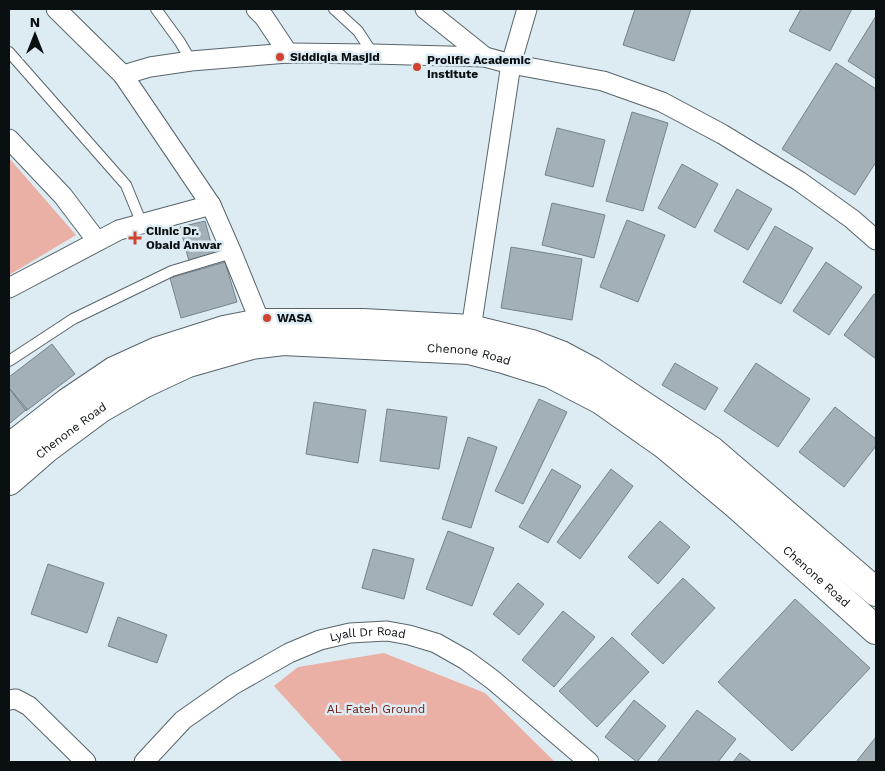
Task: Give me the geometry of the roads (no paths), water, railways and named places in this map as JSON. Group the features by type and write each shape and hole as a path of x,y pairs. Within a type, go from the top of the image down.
{"street":[{"path":"56,9 123,75 210,205 232,253 264,333"},
{"path":"256,9 264,17 288,53"},
{"path":"424,9 484,58"},
{"path":"471,329 510,64 527,9"},
{"path":"123,75 150,67 191,61 288,53 373,54 484,58 602,81 662,102 722,134 799,181 852,219 876,240"},
{"path":"9,139 63,196 97,241"},
{"path":"9,288 119,230 210,205"},
{"name":"Chenone Road","path":"9,481 47,448 101,408 143,384 188,363 252,345 264,333 363,323 471,329 532,344 591,371 712,451 876,592"},
{"name":"Chenone Road","path":"9,448 68,402 114,371 158,351 224,330 264,333 300,341 469,350 551,374 601,400 665,445 738,506 876,630"},
{"name":"Lyall Dr Road","path":"144,762 183,720 233,685 289,653 320,640 350,632 387,632 409,635 436,643 466,660 492,680 589,762"},
{"path":"9,700 16,699 29,706 86,762"}],"lane":[{"path":"156,9 191,61"},
{"path":"334,9 358,31 373,54"},
{"path":"9,52 126,185 142,224"},
{"path":"9,361 72,319 172,271 232,253"}],"place":[{"name":"Siddiqia Masjid","path":"280,57"},
{"name":"Prolific Academic Institute","path":"417,67"},
{"name":"Clinic Dr. Obaid Anwar","path":"135,238"},
{"name":"WASA","path":"267,318"}],"park label":[{"name":"AL Fateh Ground","path":"376,709"}]}
